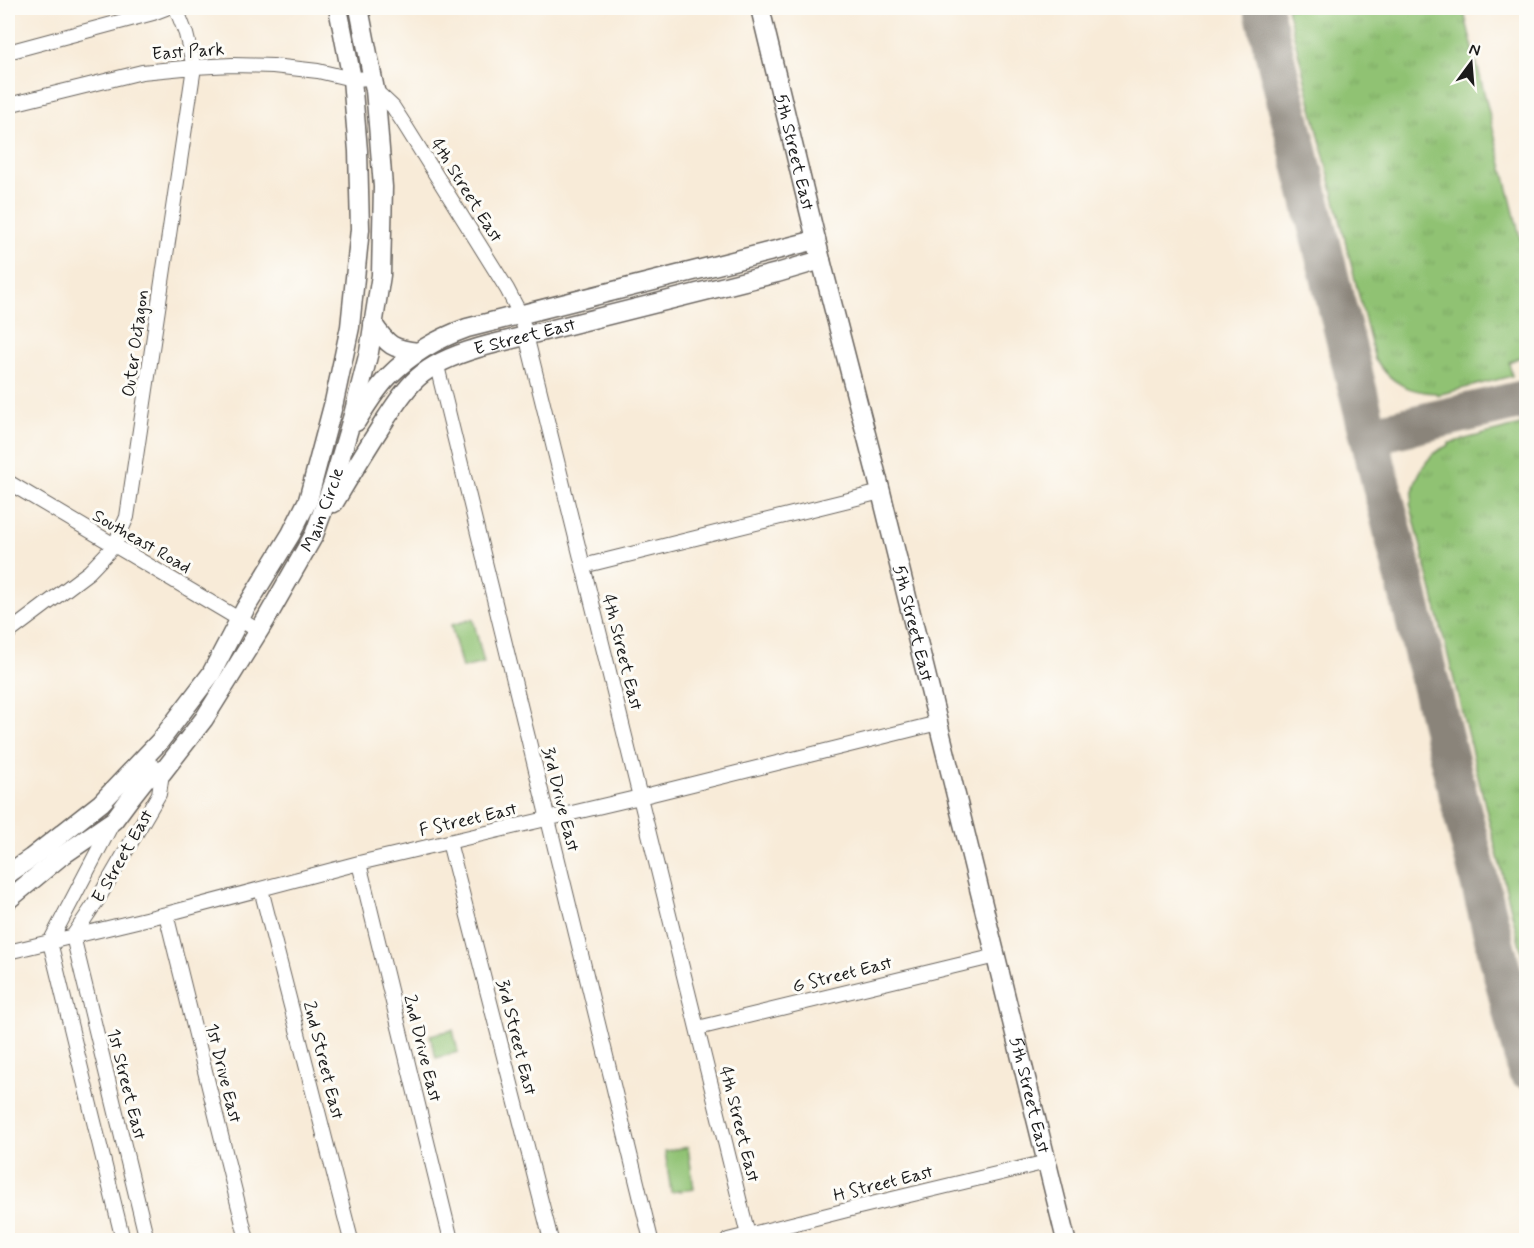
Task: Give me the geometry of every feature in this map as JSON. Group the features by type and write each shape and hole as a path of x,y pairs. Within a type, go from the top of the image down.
{"street":[{"path":"8,52 166,8"},
{"name":"Outer Octagon","path":"8,633 89,572 114,546 127,517 194,67 186,34 176,8"},
{"name":"Main Circle","path":"8,874 101,803 160,741 211,674 308,500 334,402 352,318 360,229 358,151 352,79 338,8"},
{"name":"Main Circle","path":"8,900 60,857 114,820 146,778 162,773 204,719 259,631 314,535 333,483 369,352 381,275 385,110 374,84 359,8"},
{"name":"5th Street East","path":"760,8 1066,1240"},
{"name":"East Park","path":"8,105 142,72 194,67 273,66 318,71 374,84"},
{"name":"4th Street East","path":"385,110 502,282 520,315 748,1235"},
{"name":"E Street East","path":"308,500 368,404 388,377 418,352 452,333 816,240"},
{"name":"E Street East","path":"314,535 411,385 422,374 457,354 821,260"},
{"path":"373,324 383,339 398,349 418,352"},
{"name":"3rd Drive East","path":"437,366 651,1240"},
{"name":"Southeast Road","path":"8,482 259,631"},
{"path":"583,566 881,492"},
{"name":"F Street East","path":"8,952 166,914 359,863 640,797 938,723"},
{"path":"143,759 162,773"},
{"name":"E Street East","path":"73,936 98,899 159,794 162,773"},
{"name":"E Street East","path":"50,942 114,820"},
{"name":"3rd Street East","path":"449,842 550,1240"},
{"name":"2nd Drive East","path":"359,863 451,1240"},
{"name":"2nd Street East","path":"261,889 351,1240"},
{"name":"1st Drive East","path":"166,914 247,1240"},
{"name":"1st Street East","path":"73,936 147,1240"},
{"path":"50,942 123,1240"},
{"name":"G Street East","path":"698,1028 996,956"},
{"name":"H Street East","path":"728,1240 1047,1162"}],"green space":[{"path":"1287,8 1463,8 1526,261 1526,355 1509,362 1512,376 1437,395 1402,385 1388,375 1375,360"},
{"path":"1524,424 1526,433 1526,970 1410,503 1418,476 1433,454 1449,443"},
{"path":"473,619 484,663 462,668 451,625"},
{"path":"453,1030 458,1052 436,1058 430,1035"},
{"path":"688,1147 694,1189 671,1192 665,1151"}],"taxiway":[{"path":"1263,8 1526,1069"},
{"path":"1370,435 1526,399"}]}
